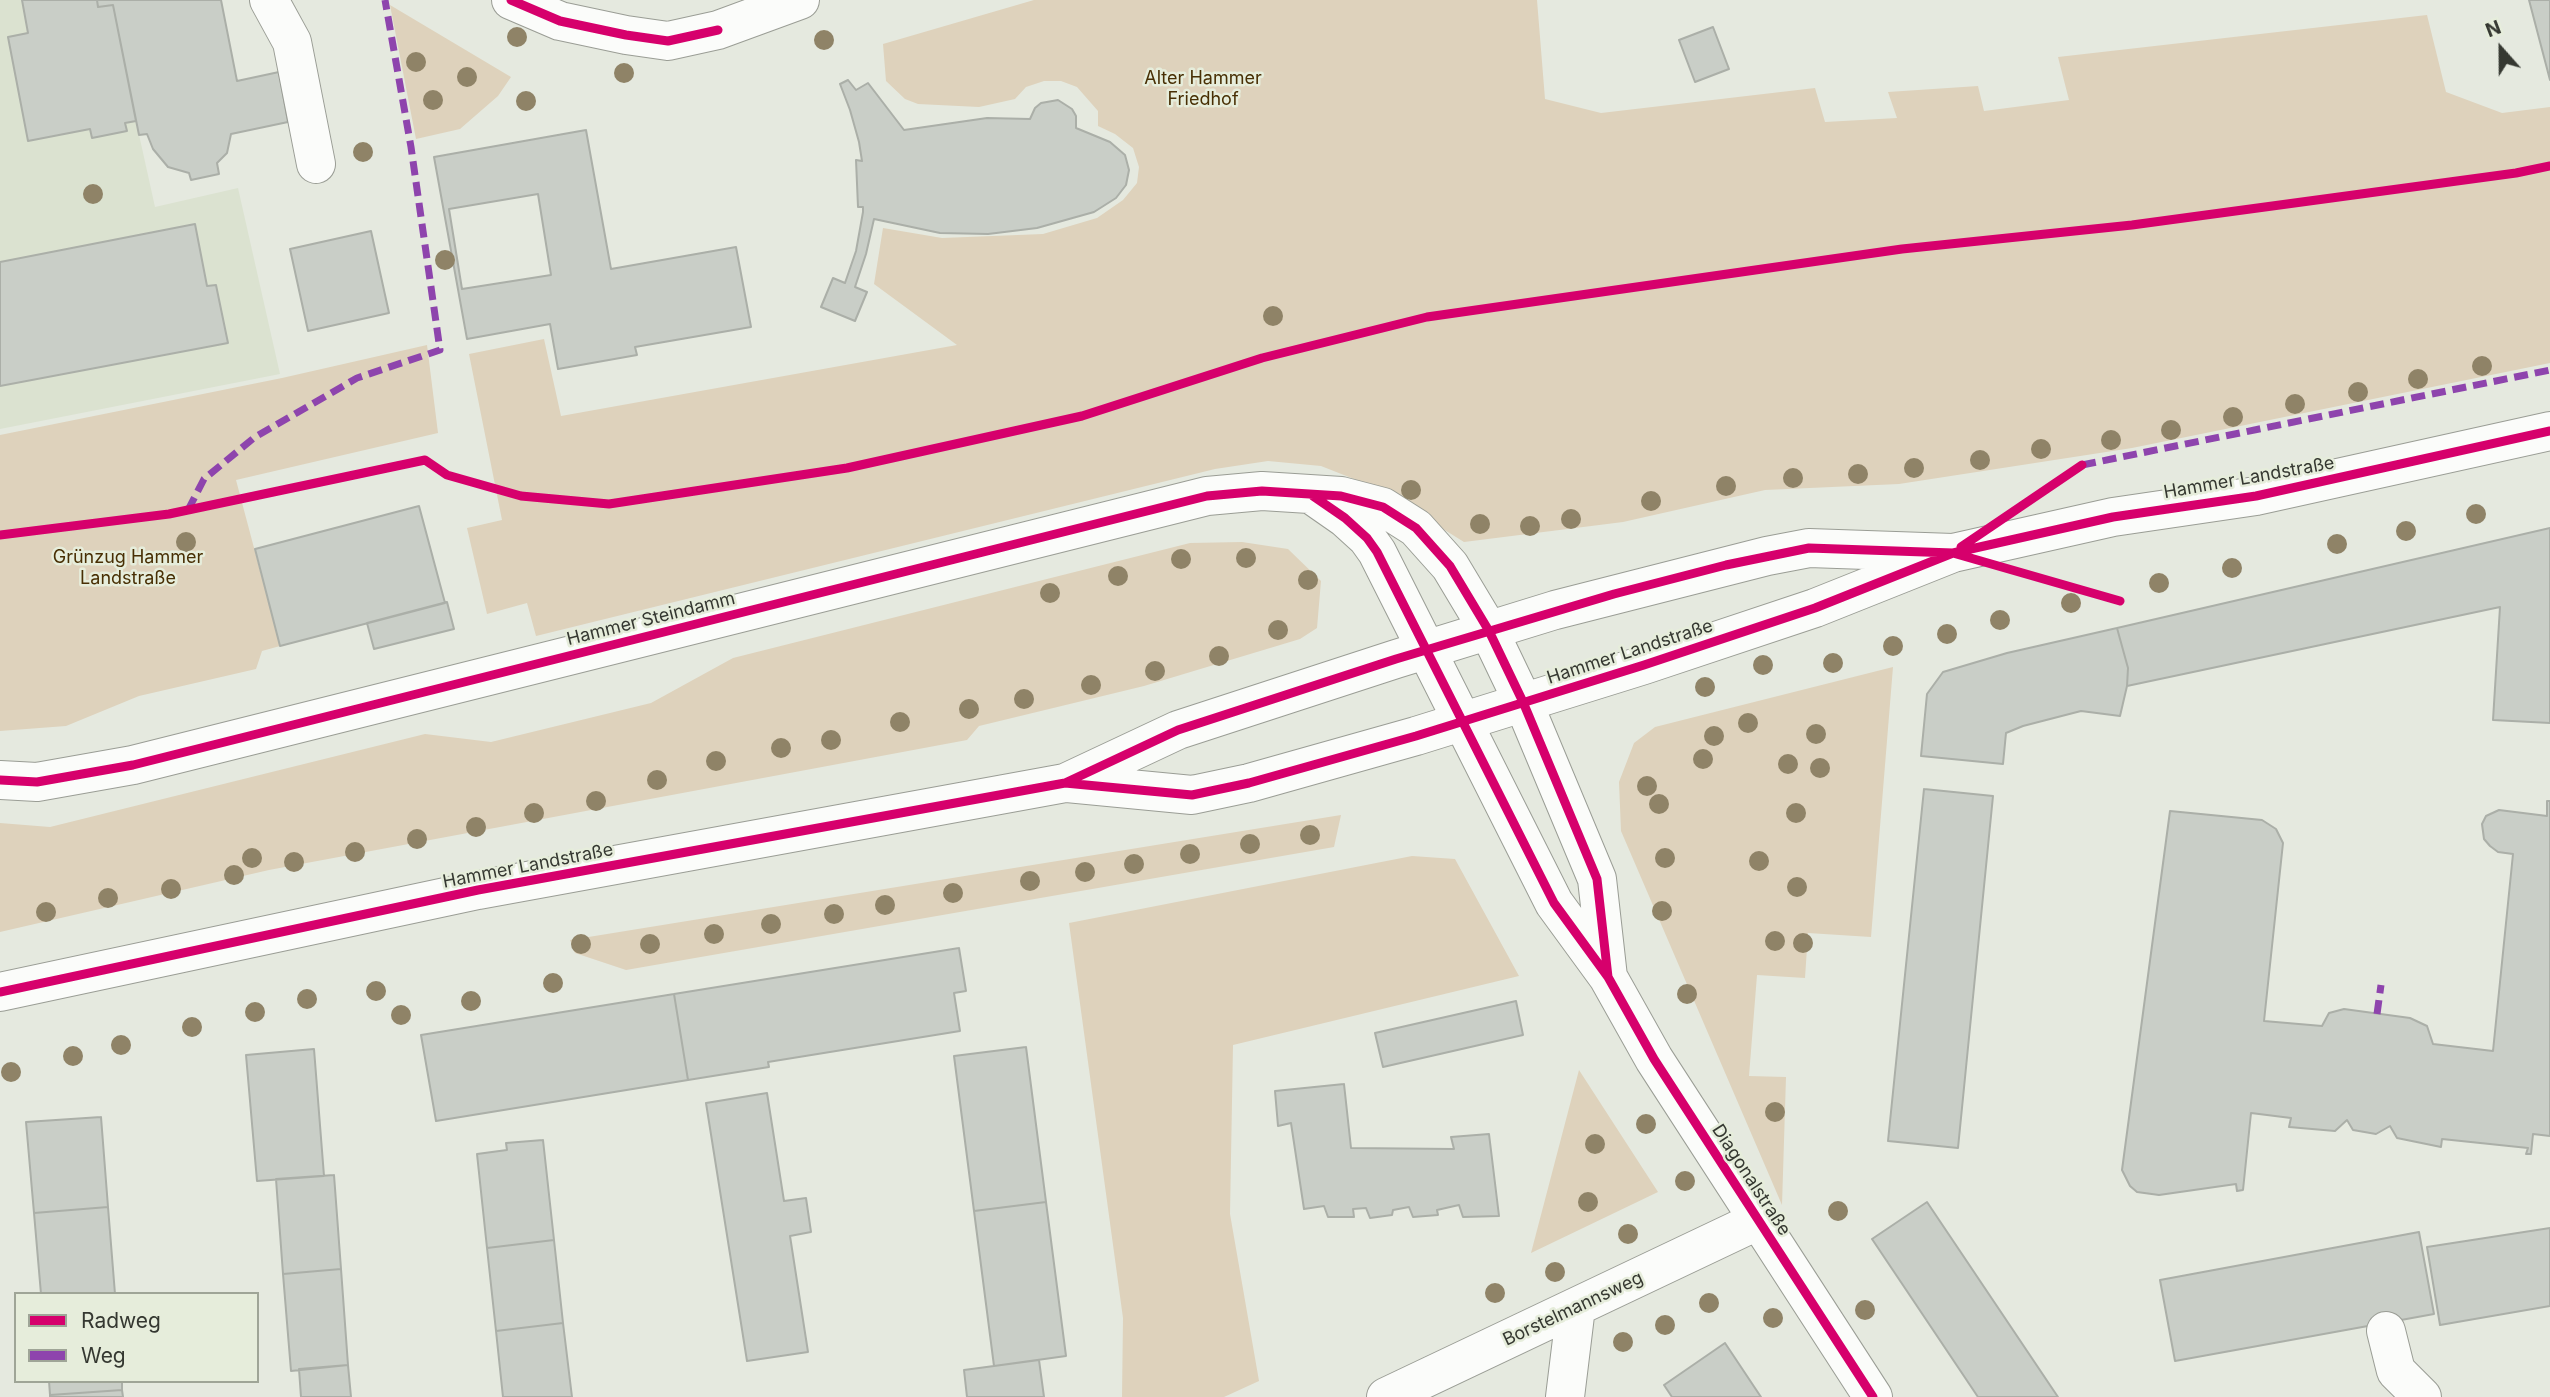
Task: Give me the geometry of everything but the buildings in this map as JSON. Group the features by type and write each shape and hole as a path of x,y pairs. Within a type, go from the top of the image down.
{"street":[{"path":"269,0 292,42 316,164"},
{"path":"511,0 560,21 626,36 668,41 718,30 800,0"},
{"name":"Hammer Landstraße","path":"1065,783 1192,795 1294,772 1643,665 1815,608 1953,553 2113,517 2256,496 2550,431"},
{"name":"Hammer Steindamm","path":"0,780 37,782 133,765 1206,496 1262,491 1341,496 1383,507 1416,528 1450,566 1489,631 1523,702"},
{"path":"1310,494 1345,518 1367,538 1386,567 1426,649"},
{"name":"Hammer Landstraße","path":"0,992 478,890 1065,783 1178,730 1426,649 1614,594 1767,556 1809,548 1953,553"},
{"name":"Diagonalstraße","path":"1426,649 1554,903 1608,977 1654,1059 1873,1397"},
{"name":"Diagonalstraße","path":"1523,702 1597,878 1608,977"},
{"name":"Borstelmannsweg","path":"1386,1397 1759,1220"},
{"path":"1565,1397 1576,1307"},
{"path":"2386,1331 2396,1371 2422,1397"}],"shaded area":[{"path":"0,0 22,0 28,33 8,37 28,141 90,129 93,138 126,131 125,123 136,121 155,207 238,188 280,374 0,429"}],"green space":[{"name":"Alter Hammer Friedhof","path":"1034,0 1537,0 1545,99 1601,113 1815,88 1825,122 1897,118 1888,92 1978,86 1984,111 2069,100 2058,57 2427,15 2446,92 2502,113 2550,107 2550,363 2132,448 1899,484 1765,490 1623,522 1464,542 1377,488 1321,466 1268,461 1215,469 536,636 527,603 487,614 467,528 502,520 469,354 544,339 561,416 957,345 874,284 883,228 942,238 1043,234 1097,218 1123,200 1137,183 1139,167 1133,148 1115,134 1098,126 1098,111 1077,87 1061,81 1044,81 1026,87 1015,99 979,107 918,104 905,99 886,81 883,44"},
{"path":"390,5 511,77 498,96 460,129 416,139"},
{"name":"Grünzug Hammer Landstraße","path":"427,345 438,433 236,480 280,646 262,651 256,669 139,696 66,726 0,731 0,435 282,378"},
{"path":"1242,542 1288,549 1321,581 1317,628 1300,639 1144,686 979,726 967,740 269,870 0,932 0,823 50,827 425,734 491,742 651,703 733,658 1190,543"},
{"path":"1893,667 1871,937 1808,933 1805,978 1757,975 1749,1076 1786,1077 1782,1205 1621,831 1619,782 1634,743 1655,727"},
{"path":"1341,815 1334,847 626,970 575,953 570,940"},
{"path":"1412,856 1455,859 1519,976 1233,1045 1230,1214 1259,1381 1224,1397 1122,1397 1123,1318 1069,923"},
{"path":"1579,1070 1658,1192 1531,1253"}],"marked path":[{"path":"188,510 204,479 255,437 357,378 440,350 411,147 385,0"},
{"path":"2082,465 2550,370"},
{"path":"2377,1014 2381,985"}],"cycle path":[{"path":"511,0 560,21 626,35 668,41 718,30"},
{"path":"0,535 169,514 425,460 447,475 521,496 609,504 847,468 1082,416 1262,358 1427,317 1902,249 2132,225 2516,173 2550,166"},
{"path":"1065,783 1192,795 1249,783 1416,736 1644,665 1815,608 1953,553 2113,517 2256,496 2550,431"},
{"path":"1961,547 2082,465"},
{"path":"0,780 37,782 133,765 1207,496 1262,491 1341,496 1383,507 1416,528 1450,566 1489,631 1523,702 1597,879 1608,977"},
{"path":"1313,496 1345,518 1367,538 1377,552 1554,903 1608,977 1654,1059 1873,1397"},
{"path":"0,992 478,890 1065,783 1178,730 1396,659 1614,594 1726,565 1809,548 1953,553 2120,601"}]}
